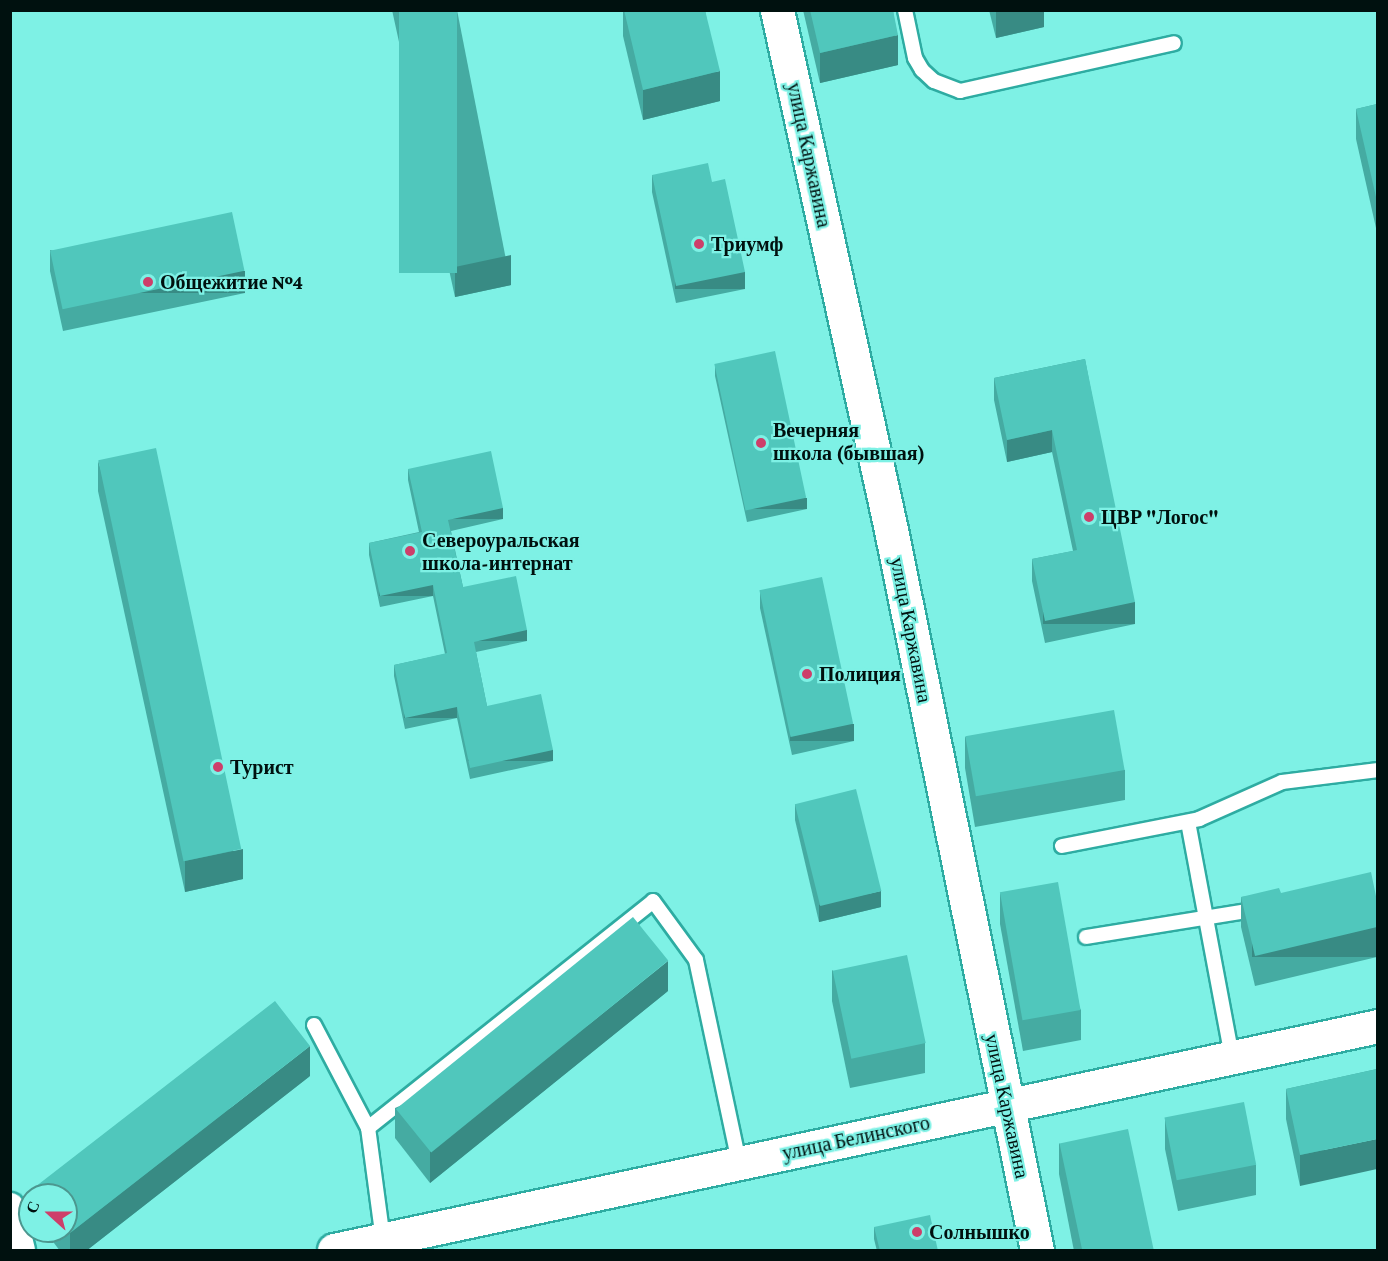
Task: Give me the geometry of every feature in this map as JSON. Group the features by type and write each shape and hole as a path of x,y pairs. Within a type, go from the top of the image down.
{"street":[{"name":"улица Каржавина","path":"777,10 891,530 1037,1251"},
{"name":"улица Белинского","path":"334,1251 385,1245 739,1163 1377,1026"},
{"path":"10,1207 21,1251"}],"lane":[{"path":"905,10 915,58 922,70 934,81 960,91 1174,43"},
{"path":"1062,846 1188,822 1282,782 1377,770"},
{"path":"1188,822 1208,918 1232,1057"},
{"path":"368,1128 653,901 696,960 739,1163"},
{"path":"1086,937 1276,906"},
{"path":"314,1025 368,1128 385,1245"}],"building":[{"path":"399,10 457,10 457,273 399,273"},
{"path":"624,10 705,10 720,71 643,90"},
{"path":"810,10 893,10 898,35 820,53"},
{"path":"1377,104 1377,197 1376,197 1356,109"},
{"name":"Триумф","path":"708,163 712,182 725,179 745,272 676,286 652,175"},
{"name":"Общежитие №4","path":"232,212 244,271 63,309 50,251"},
{"name":"Вечерняя школа (бывшая)","path":"775,351 806,498 746,511 714,364"},
{"name":"ЦВР \"Логос\"","path":"1085,359 1135,602 1045,621 1032,559 1077,550 1052,430 1007,440 994,378"},
{"path":"156,448 241,849 184,861 98,460"},
{"path":"491,451 503,508 448,520 463,587 516,576 527,630 474,642 487,706 541,694 553,750 470,768 457,707 405,718 394,665 447,653 433,585 380,596 369,543 422,532 408,469"},
{"name":"Полиция","path":"822,577 853,724 791,737 759,590"},
{"path":"1114,710 1125,770 976,796 965,736"},
{"path":"856,789 881,891 820,906 795,804"},
{"path":"1371,872 1377,901 1377,927 1255,956 1241,897 1279,888 1281,893"},
{"path":"1058,882 1081,1010 1022,1020 1000,892"},
{"path":"633,917 668,961 431,1152 396,1109"},
{"path":"907,955 926,1043 851,1059 833,971"},
{"path":"275,1001 310,1046 78,1227 78,1183 40,1183"},
{"path":"1377,1069 1377,1139 1300,1155 1286,1089"},
{"path":"1244,1102 1256,1165 1177,1180 1164,1117"},
{"path":"1128,1129 1154,1250 1082,1250 1060,1144"},
{"path":"930,1215 938,1251 880,1251 874,1227"}],"place":[{"name":"Триумф","path":"699,244"},
{"name":"Общежитие №4","path":"148,282"},
{"name":"Вечерняя школа (бывшая)","path":"761,443"},
{"name":"ЦВР \"Логос\"","path":"1089,517"},
{"name":"Североуральская школа-интернат","path":"410,551"},
{"name":"Полиция","path":"807,674"},
{"name":"Турист","path":"218,767"},
{"name":"Солнышко","path":"917,1232"}]}
